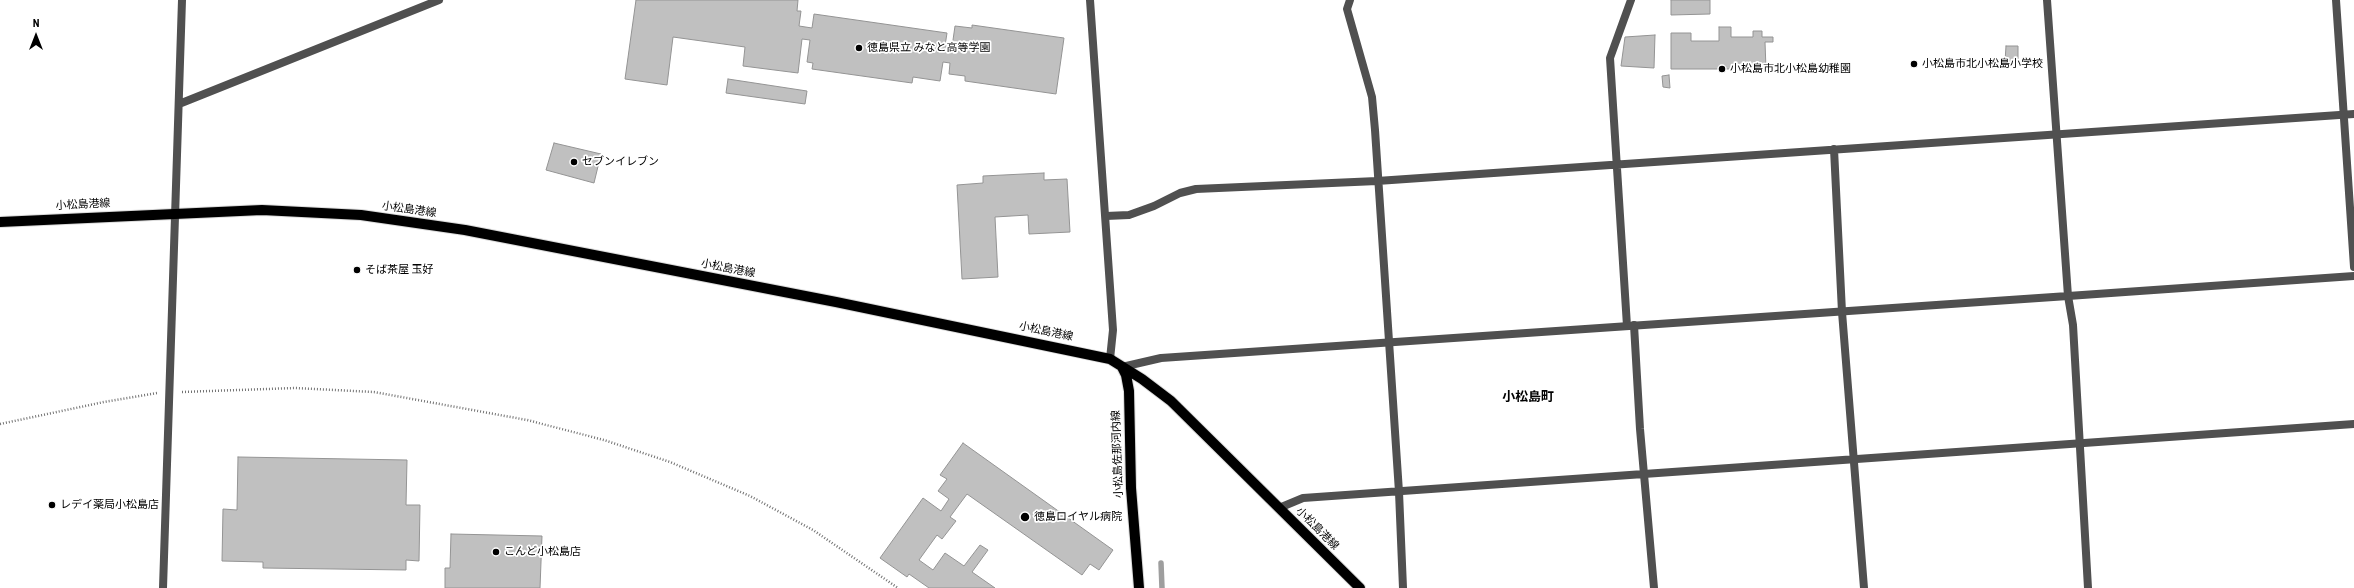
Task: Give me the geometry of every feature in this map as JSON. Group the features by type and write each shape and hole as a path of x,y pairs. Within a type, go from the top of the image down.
{"main road":[{"name":"小松島港線","path":"0,222 176,212 262,210 361,215 465,230 836,302 1110,359 1142,379 1172,401 1360,588"},
{"name":"小松島佐那河内線","path":"1122,367 1126,375 1129,391 1131,488 1139,588"}],"street":[{"path":"163,588 182,0"},
{"path":"179,104 439,0"},
{"path":"1090,0 1113,330 1110,359"},
{"path":"1350,0 1347,10 1372,97 1399,492 1403,588"},
{"path":"1631,0 1610,58 1616,164 1654,588"},
{"path":"2047,0 2068,296 2073,325 2088,588"},
{"path":"2336,0 2354,267"},
{"path":"1106,216 1129,215 1154,206 1180,193 1196,189 1377,181 2354,114"},
{"path":"1834,149 1842,312 1864,588"},
{"path":"1122,367 1162,358 2354,276"},
{"path":"1279,508 1302,498 2354,424"}],"path":[{"path":"178,392 295,388 374,392 462,406 528,420 574,432 670,462 750,496 813,530 898,588"},
{"path":"0,424 159,392"}],"building":[{"path":"636,0 798,0 797,11 801,11 799,26 812,28 814,14 947,33 945,46 952,47 955,26 972,28 972,25 1064,38 1056,94 965,81 965,76 949,74 950,63 943,62 940,81 913,77 912,83 812,69 813,63 807,62 810,40 802,39 798,73 743,66 745,47 673,37 667,85 625,79"},
{"path":"1671,0 1710,0 1710,14 1671,15"},
{"path":"1719,27 1731,27 1731,37 1753,37 1753,31 1762,31 1762,37 1773,37 1773,42 1765,42 1766,69 1671,69 1671,33 1691,33 1691,41 1719,41"},
{"path":"1655,35 1654,68 1621,66 1625,37"},
{"path":"2006,46 2018,46 2018,62 2005,62"},
{"path":"1669,75 1670,88 1663,87 1662,76"},
{"path":"728,79 807,91 805,104 726,93"},
{"name":"セブンイレブン","path":"554,143 601,154 594,183 546,170"},
{"path":"1044,173 1044,180 1067,179 1070,232 1029,234 1028,215 995,217 998,277 962,279 957,185 983,183 983,176"},
{"path":"963,443 1113,550 1099,570 1090,564 1082,575 967,494 950,517 956,521 942,539 937,535 919,560 933,570 945,553 964,566 980,545 988,550 972,572 995,588 929,588 909,574 907,577 880,558 923,498 941,511 949,499 938,491 947,479 940,475"},
{"path":"238,457 407,460 406,505 420,505 419,561 406,560 406,570 263,568 263,562 222,561 223,509 237,510"},
{"name":"こんど小松島店","path":"451,534 542,536 540,588 445,588 445,568 450,568"}],"waterway":[{"path":"1161,563 1162,588"}],"place":[{"name":"徳島県立 みなと高等学園","path":"859,48"},
{"name":"小松島市北小松島小学校","path":"1914,64"},
{"name":"小松島市北小松島幼稚園","path":"1722,69"},
{"name":"セブンイレブン","path":"574,162"},
{"name":"そば茶屋 玉好","path":"357,270"},
{"name":"レデイ薬局小松島店","path":"52,505"},
{"name":"徳島ロイヤル病院","path":"1025,517"},
{"name":"こんど小松島店","path":"496,552"}],"district":[{"name":"小松島町","path":"1528,398"}]}
